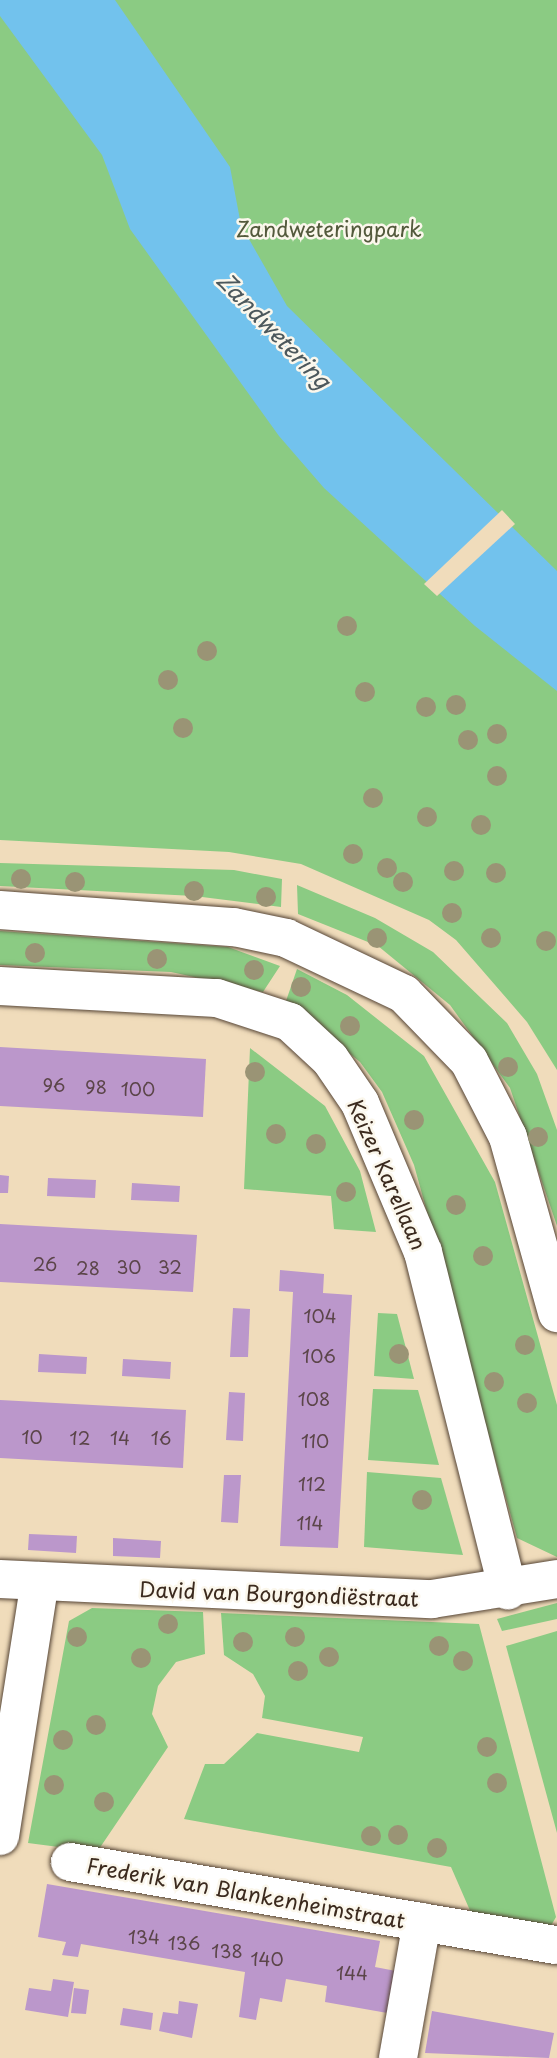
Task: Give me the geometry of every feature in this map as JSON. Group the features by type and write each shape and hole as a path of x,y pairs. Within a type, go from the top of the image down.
{"street":[{"path":"0,910 234,927 286,938 404,993 469,1061 508,1137 557,1313"},
{"name":"Keizer Karellaan","path":"0,986 217,998 290,1022 330,1059 360,1103 424,1251 508,1591"},
{"name":"David van Bourgondiëstraat","path":"0,1579 432,1599 508,1591 557,1579"},
{"path":"0,1835 40,1581"},
{"name":"Frederik van Blankenheimstraat","path":"70,1862 557,1945"},
{"name":"Frederik van Blankenheimstraat","path":"398,2058 422,1922"}],"green space":[{"name":"Zandweteringpark","path":"0,0 557,0 557,1070 527,1022 456,940 429,920 301,864 229,852 0,840"},
{"path":"0,863 234,870 282,879 281,907 194,896 0,886"},
{"path":"297,885 375,918 433,952 507,1023 537,1074 557,1130 557,1226 510,1088 450,1005 378,946 298,914"},
{"path":"0,931 228,947 280,966 263,992 171,972 0,965"},
{"path":"297,969 347,995 424,1056 495,1182 557,1405 557,1557 517,1538 414,1165 382,1092 360,1062 286,1001"},
{"path":"250,1048 325,1106 360,1171 376,1232 334,1229 331,1196 244,1189"},
{"path":"378,1313 397,1314 414,1379 374,1376"},
{"path":"373,1389 418,1390 439,1465 368,1460"},
{"path":"367,1472 441,1478 463,1555 364,1547"},
{"path":"557,1603 557,1619 502,1631 497,1619"},
{"path":"92,1608 203,1612 205,1654 176,1662 158,1686 152,1714 168,1747 97,1852 28,1843 69,1621"},
{"path":"221,1613 479,1624 556,1917 548,1931 475,1922 451,1867 184,1819 205,1764 224,1764 257,1733 359,1752 363,1737 262,1718 265,1696 253,1674 224,1655"},
{"path":"557,1631 557,1833 506,1646"}],"water":[{"name":"Zandwetering","path":"0,0 115,0 230,167 241,225 287,306 557,571 557,691 475,626 324,488 279,436 130,229 102,155 0,16"}],"pier":[{"path":"502,510 515,524 437,596 424,584"}],"building":[{"path":"0,1047 206,1059 203,1117 0,1106"},
{"path":"0,1175 9,1176 8,1193 0,1193"},
{"path":"48,1178 96,1180 95,1198 47,1196"},
{"path":"132,1183 180,1186 179,1202 131,1200"},
{"path":"0,1224 197,1235 193,1292 0,1282"},
{"path":"280,1270 324,1274 323,1293 352,1295 338,1548 280,1546 293,1292 279,1291"},
{"path":"233,1308 250,1309 248,1357 230,1357"},
{"path":"39,1354 87,1357 86,1374 38,1372"},
{"path":"123,1359 171,1362 170,1379 122,1376"},
{"path":"229,1392 245,1393 243,1441 226,1440"},
{"path":"0,1400 186,1410 183,1468 0,1458"},
{"path":"224,1475 241,1475 238,1523 221,1522"},
{"path":"29,1534 77,1536 76,1553 28,1550"},
{"path":"113,1538 161,1541 160,1558 113,1556"},
{"path":"47,1884 380,1941 375,1967 401,1972 393,2014 325,2002 327,1986 286,1979 282,2002 260,1998 256,2020 239,2017 245,1972 81,1944 78,1957 62,1955 66,1942 38,1937"},
{"path":"53,1979 74,1982 68,2017 25,2010 29,1988 51,1991"},
{"path":"74,1988 89,1990 86,2014 71,2013"},
{"path":"179,2001 198,2004 192,2038 159,2031 163,2012 178,2014"},
{"path":"123,2008 153,2013 151,2030 120,2025"},
{"path":"432,2011 554,2033 549,2058 425,2053"}]}
